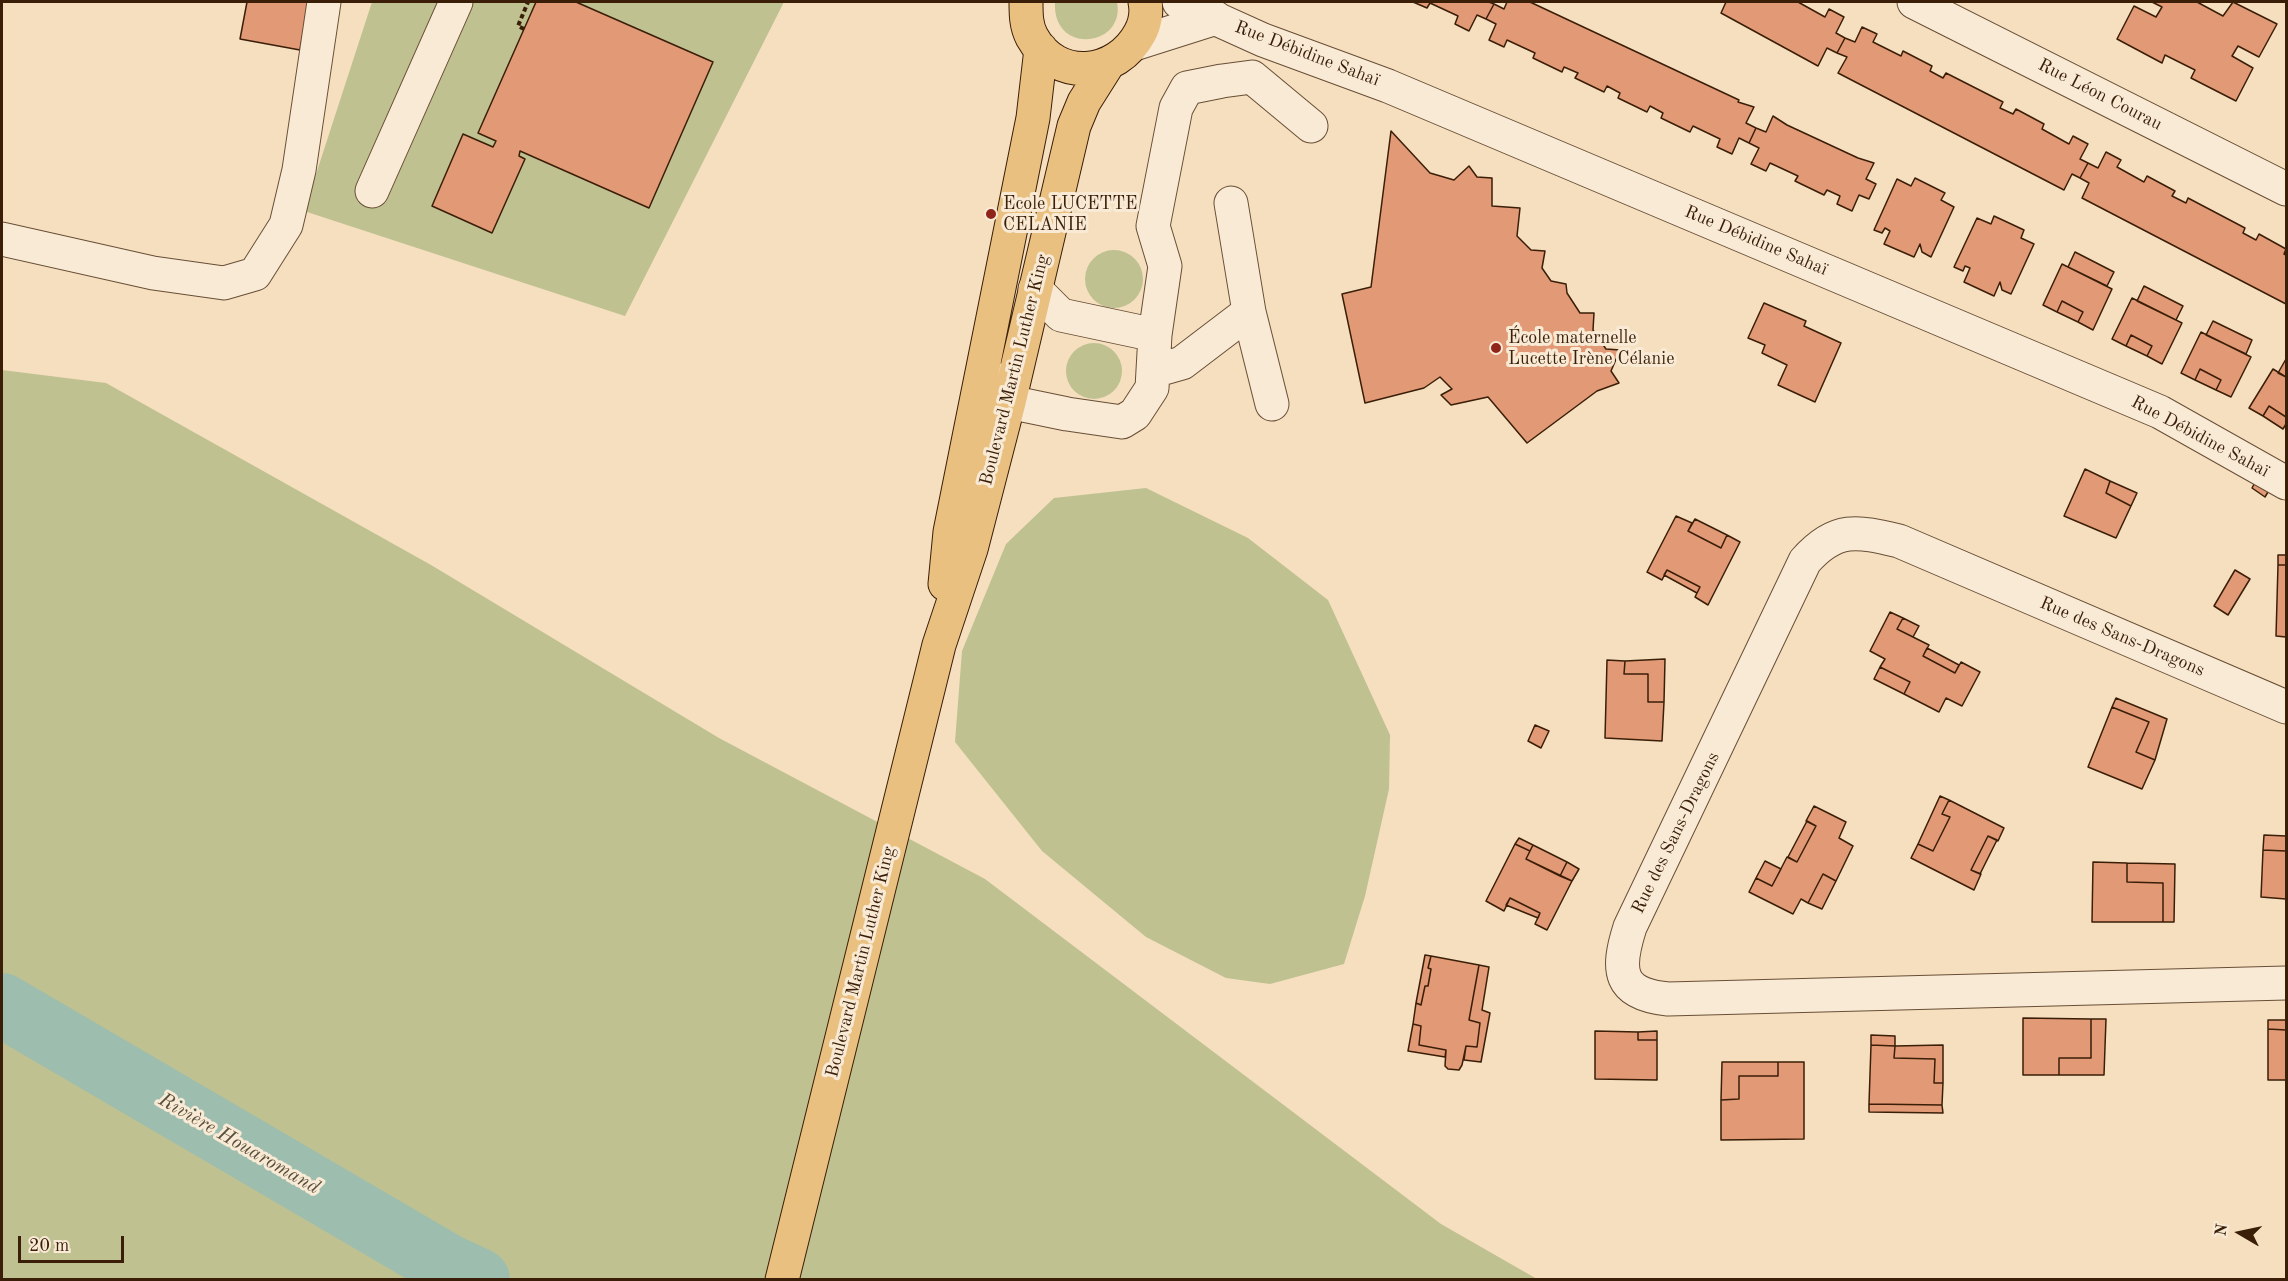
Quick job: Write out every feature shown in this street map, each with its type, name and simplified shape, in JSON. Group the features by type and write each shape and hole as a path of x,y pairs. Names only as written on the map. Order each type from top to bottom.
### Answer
{"main road":[{"path":"1024,4 1032,37 1041,49 1061,64 1082,69 1102,67 1120,58 1134,44 1144,26 1145,2"},
{"name":"Boulevard Martin Luther King","path":"939,645 950,532 1033,118 1041,49"},
{"name":"Boulevard Martin Luther King","path":"782,1280 939,645 971,549 1009,402 1074,126 1084,102 1108,64"}],"street":[{"path":"2,239 153,273 224,283 255,274 286,225 299,170 324,2"},
{"path":"372,191 456,2"},
{"name":"Rue Débidine Sahaï","path":"1179,2 1263,40 1388,86 2160,412 2286,483"},
{"name":"Rue Léon Courau","path":"1914,2 2286,189"},
{"path":"1134,44 1216,18"},
{"path":"1252,77 1263,40"},
{"path":"986,358 996,383 1009,402 1122,422 1135,414 1152,388 1155,335 1165,266 1153,226 1176,108 1187,88 1252,77 1311,126"},
{"path":"1231,203 1249,312 1272,404"},
{"path":"1035,289 1061,315 1155,335"},
{"path":"1154,371 1182,363 1249,312"},
{"name":"Rue des Sans-Dragons","path":"2286,707 1899,541 1855,534 1828,539 1805,561 1630,927 1623,960 1628,985 1637,993 1668,999 2286,983"}],"path":[{"path":"524,29 518,26 528,2"}],"green space":[{"path":"372,2 784,2 625,316 304,211"},
{"path":"1055,2 1117,2 1117,17 1111,29 1101,36 1088,39 1076,38 1065,31 1057,19"},
{"path":"1108,250 1120,250 1135,258 1143,273 1143,285 1135,300 1120,308 1108,308 1093,300 1085,285 1085,273 1093,258"},
{"path":"1094,343 1105,345 1114,351 1120,360 1122,371 1120,382 1114,391 1105,397 1094,399 1083,397 1074,391 1068,382 1066,371 1068,360 1074,351 1083,345"},
{"path":"2,370 106,383 431,565 719,738 985,879 1441,1224 1537,1279 2,1280"},
{"path":"1146,488 1248,538 1328,600 1390,735 1389,789 1365,896 1344,964 1270,984 1226,978 1146,937 1042,851 955,742 962,651 1006,544 1054,498"}],"building":[{"path":"247,2 309,2 300,50 240,39"},
{"path":"536,2 576,2 713,62 649,208 520,151 519,156 525,159 492,233 432,206 463,134 493,147 496,141 478,133"},
{"path":"1413,2 1489,2 1494,4 1486,19 1477,15 1469,31 1455,24 1458,16 1430,3 1427,8"},
{"path":"1507,2 1530,2 1739,100 1738,102 1754,107 1746,123 1756,128 1749,143 1739,138 1732,154 1717,147 1720,139 1693,126 1690,132 1661,118 1663,113 1650,106 1647,112 1618,98 1620,93 1607,86 1604,92 1575,78 1578,73 1564,67 1562,72 1533,58 1535,53 1507,40 1504,47 1489,40 1496,24 1486,19 1494,4 1504,9"},
{"path":"1726,2 1798,2 1825,17 1829,9 1844,17 1836,33 1845,38 1837,53 1827,48 1818,66 1721,13"},
{"path":"2152,2 2197,2 2223,16 2233,2 2277,24 2259,57 2238,46 2232,56 2253,68 2236,101 2191,78 2195,70 2165,55 2162,63 2117,39 2134,6 2156,17 2162,7"},
{"path":"1862,27 1877,34 1873,42 1901,56 1903,51 1932,66 1930,71 1943,78 1946,73 2003,102 2000,108 2013,114 2016,109 2044,124 2042,129 2069,144 2073,136 2088,144 2080,159 2088,163 2080,178 2072,174 2064,190 1838,73 1847,57 1837,53 1845,38 1855,42"},
{"path":"1773,116 1787,125 1858,158 1874,163 1866,179 1876,184 1869,199 1859,195 1852,211 1837,204 1840,196 1827,190 1824,195 1795,181 1798,176 1770,163 1766,171 1751,164 1759,148 1749,143 1756,128 1766,132"},
{"path":"1391,131 1430,173 1454,180 1469,166 1477,177 1492,178 1492,206 1520,208 1517,236 1531,250 1545,251 1542,268 1551,281 1566,284 1567,293 1580,313 1594,313 1593,330 1606,349 1620,350 1611,371 1619,383 1597,391 1527,443 1488,397 1451,405 1441,395 1452,389 1440,377 1424,388 1365,403 1342,294 1371,287"},
{"path":"2106,152 2121,160 2117,167 2144,182 2147,176 2175,191 2172,196 2186,203 2188,198 2245,228 2243,233 2256,240 2259,234 2286,249 2284,254 2286,255 2286,304 2082,198 2089,183 2080,178 2088,163 2098,168"},
{"path":"1915,178 1945,193 1941,200 1954,207 1931,257 1922,252 1920,244 1914,257 1884,244 1890,231 1885,228 1882,233 1874,230 1897,179 1911,186"},
{"path":"1994,216 2024,230 2021,238 2034,244 2011,294 2002,290 2000,282 1994,296 1964,282 1970,268 1965,266 1963,271 1954,267 1977,218 1991,224"},
{"path":"2075,252 2114,272 2107,286 2068,267"},
{"path":"2062,264 2112,289 2093,330 2078,322 2083,312 2062,301 2057,312 2043,305"},
{"path":"2144,286 2183,306 2176,320 2137,301"},
{"path":"2132,298 2182,323 2162,364 2147,356 2152,346 2131,335 2126,346 2112,339"},
{"path":"2062,301 2083,312 2078,322 2057,312"},
{"path":"1764,303 1806,321 1804,326 1841,343 1815,402 1778,385 1787,365 1762,353 1765,345 1748,338"},
{"path":"2213,321 2252,340 2246,354 2206,335"},
{"path":"2201,332 2251,357 2231,397 2216,390 2221,380 2200,369 2195,380 2181,373"},
{"path":"2131,335 2152,346 2147,356 2126,346"},
{"path":"2286,359 2286,377 2278,373"},
{"path":"2200,369 2221,380 2216,390 2195,380"},
{"path":"2273,369 2286,377 2286,417 2269,406 2263,416 2249,408"},
{"path":"2269,406 2286,417 2283,429 2263,416"},
{"path":"2085,469 2110,481 2106,493 2131,506 2116,538 2064,516"},
{"path":"2260,473 2274,482 2265,497 2252,488"},
{"path":"2110,481 2137,493 2131,506 2106,493"},
{"path":"1676,516 1692,523 1688,531 1721,548 1727,535 1740,542 1708,605 1695,597 1700,587 1667,570 1662,580 1647,572"},
{"path":"1695,519 1727,535 1721,548 1688,531"},
{"path":"2278,555 2286,555 2286,565 2278,565"},
{"path":"2278,565 2286,565 2286,637 2276,636"},
{"path":"1667,570 1700,587 1697,593 1664,575"},
{"path":"2235,570 2250,579 2228,615 2214,606"},
{"path":"1890,612 1903,618 1897,629 1929,645 1923,656 1955,673 1961,662 1980,672 1962,706 1946,698 1939,712 1904,694 1910,682 1880,667 1885,659 1870,651"},
{"path":"1903,618 1919,626 1913,637 1897,629"},
{"path":"1927,648 1959,665 1955,673 1923,656"},
{"path":"1665,659 1664,702 1648,702 1648,674 1624,674 1625,661"},
{"path":"1607,660 1625,661 1624,674 1648,674 1648,702 1664,702 1662,741 1605,738"},
{"path":"1880,667 1910,682 1904,694 1874,679"},
{"path":"2116,698 2167,719 2155,760 2136,752 2149,722 2112,707"},
{"path":"2112,707 2149,722 2136,752 2155,760 2142,789 2088,767"},
{"path":"1535,725 1549,731 1541,748 1528,741"},
{"path":"1940,796 1949,800 1942,814 1950,817 1933,851 1918,844"},
{"path":"1949,800 2004,828 1998,841 1988,836 1971,870 1981,874 1974,890 1911,858 1918,844 1933,851 1950,817 1942,814"},
{"path":"1814,806 1846,822 1839,838 1853,846 1836,881 1823,874 1808,903 1801,899 1793,914 1749,892 1756,878 1772,886 1787,857 1797,862 1816,826 1806,821"},
{"path":"1807,821 1816,826 1797,862 1788,857"},
{"path":"2264,835 2286,836 2286,851 2263,850"},
{"path":"1988,836 1997,840 1980,874 1971,870"},
{"path":"1519,838 1533,845 1530,851 1515,844"},
{"path":"1515,844 1530,851 1526,859 1572,881 1547,930 1535,924 1540,913 1510,898 1504,911 1486,901"},
{"path":"1533,845 1567,862 1560,876 1526,859"},
{"path":"2263,850 2286,851 2286,899 2261,897"},
{"path":"1765,861 1781,869 1772,886 1756,878"},
{"path":"1567,862 1579,869 1572,881 1560,876"},
{"path":"2093,862 2127,863 2127,882 2163,883 2163,922 2092,922"},
{"path":"2127,863 2175,864 2174,922 2163,922 2163,883 2127,882"},
{"path":"1823,874 1836,881 1822,909 1808,903"},
{"path":"1510,898 1540,913 1538,918 1506,905"},
{"path":"1425,955 1431,956 1428,968 1431,969 1421,1005 1416,1003"},
{"path":"1431,956 1479,965 1469,1020 1480,1023 1477,1047 1466,1046 1459,1070 1448,1069 1445,1066 1446,1050 1419,1045 1421,1026 1413,1024 1416,1003 1421,1005 1425,986 1428,986"},
{"path":"1479,965 1489,967 1482,1010 1490,1013 1481,1062 1464,1060 1466,1046 1477,1047 1480,1023 1469,1020"},
{"path":"2023,1018 2091,1019 2091,1058 2059,1058 2059,1075 2023,1075"},
{"path":"2091,1019 2106,1019 2104,1075 2059,1075 2059,1058 2091,1058"},
{"path":"2268,1020 2286,1020 2286,1030 2268,1029"},
{"path":"1413,1024 1421,1026 1419,1045 1446,1050 1445,1057 1408,1051"},
{"path":"2268,1029 2286,1030 2286,1080 2268,1080"},
{"path":"1595,1031 1638,1032 1638,1040 1657,1040 1657,1080 1595,1079"},
{"path":"1657,1031 1657,1040 1638,1040 1638,1032"},
{"path":"1871,1035 1895,1036 1895,1046 1871,1045"},
{"path":"1871,1045 1895,1046 1894,1058 1935,1059 1934,1083 1943,1083 1942,1105 1869,1104"},
{"path":"1943,1045 1943,1083 1934,1083 1935,1059 1894,1058 1895,1046"},
{"path":"1722,1062 1778,1062 1778,1076 1739,1076 1739,1099 1721,1100"},
{"path":"1778,1062 1804,1062 1804,1139 1721,1140 1721,1100 1739,1099 1739,1076 1778,1076"},
{"path":"1869,1104 1942,1105 1943,1113 1869,1112"}],"waterway":[{"name":"Rivière Houaromand","path":"2,1005 448,1266 478,1280"}],"place":[{"name":"Ecole LUCETTE CELANIE","path":"991,214"},
{"name":"École maternelle Lucette Irène Célanie","path":"1496,348"}]}
